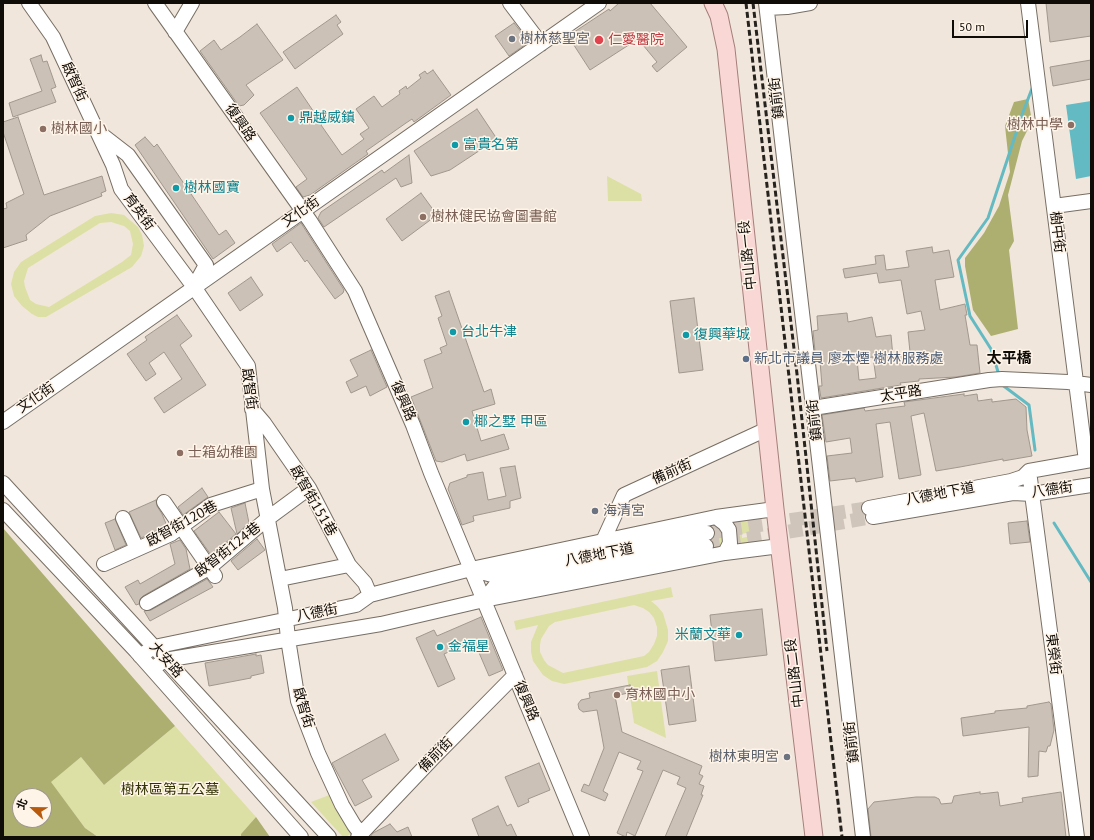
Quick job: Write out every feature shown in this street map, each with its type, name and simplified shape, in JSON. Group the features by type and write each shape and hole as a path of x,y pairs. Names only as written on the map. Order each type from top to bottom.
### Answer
{"main road":[{"name":"中山路一段","path":"713,3 719,16 726,49 775,508"},
{"name":"中山路二段","path":"775,508 814,837"}],"street":[{"name":"啟智街","path":"29,3 53,37 97,131 128,155 206,265 194,287 248,366 262,490 280,579 298,701 318,753 342,805 360,835"},
{"name":"復興路","path":"155,3 302,211 355,291 413,425 431,473 582,837"},
{"path":"175,32 192,3"},
{"path":"510,3 541,44"},
{"name":"文化街","path":"3,422 599,3"},
{"path":"766,6 787,7 810,3"},
{"name":"樹中街","path":"1028,3 1076,384 1089,461"},
{"name":"鎮前街","path":"766,6 863,837"},
{"name":"育英街","path":"97,131 113,165 121,189 194,287"},
{"path":"1054,206 1091,201"},
{"name":"太平路","path":"813,408 996,379 1068,382 1091,385"},
{"name":"啟智街151巷","path":"252,409 264,423 309,488 349,565 365,583 370,595"},
{"name":"備前街","path":"603,541 624,495 767,428"},
{"name":"八德街","path":"1089,461 1029,471 1012,487 1032,494 1091,485"},
{"name":"東榮街","path":"1029,471 1076,837"},
{"name":"大安路","path":"3,483 329,837"},
{"name":"八德地下道","path":"871,513 1012,487"},
{"name":"啟智街124巷","path":"147,603 212,572 267,519 309,488"},
{"name":"啟智街120巷","path":"104,564 171,534 211,505 262,490"},
{"path":"164,502 212,572"},
{"name":"八德街","path":"140,656 154,647 356,605 370,595 471,569 716,517 775,508"},
{"name":"大安路","path":"3,510 152,669 301,837"},
{"path":"716,517 725,524 729,530 730,543 725,553"},
{"path":"123,518 136,549"},
{"name":"八德地下道","path":"493,580 706,540"},
{"name":"八德街","path":"152,669 165,660 381,624 484,600 725,553 780,546"},
{"path":"280,579 349,565"},
{"path":"471,569 493,580 484,600"},
{"name":"備前街","path":"360,835 515,675"}],"green space":[{"path":"1028,99 1032,121 1022,141 1008,195 1014,241 1009,250 1018,329 991,336 973,310 965,266 965,258 984,233 999,206 1010,172 1005,126 1014,102"},
{"path":"607,176 641,194 642,201 608,201"},
{"path":"111,213 124,215 138,227 142,235 144,246 141,256 132,267 46,317 38,317 32,314 22,306 14,296 11,284 14,272 21,262 95,216","holes":["111,222 124,226 130,231 133,244 131,255 49,307 36,304 30,300 24,281 28,268 100,223"]},
{"path":"747,515 750,532 742,534 742,538 750,536 752,544 735,546 731,519"},
{"path":"708,521 725,528 724,540 720,547 711,551"},
{"path":"3,528 175,726 104,785 81,757 51,782 85,828 98,837 3,837"},
{"path":"671,587 673,597 651,601 663,613 668,630 668,641 657,661 647,667 564,684 552,681 543,675 533,661 531,642 538,625 516,630 514,621","holes":["634,605 643,608 654,618 657,627 657,636 654,644 649,652 644,656 563,673 548,665 540,652 541,639 549,626 555,622"]},
{"path":"657,671 666,738 634,723 627,676"},
{"name":"樹林區第五公墓","path":"175,726 256,817 241,834 241,837 98,837 85,828 50,782 81,757 104,785"},
{"path":"332,794 352,833 346,837 343,837 311,802"},
{"path":"256,817 270,837 241,837 241,834"}],"water":[{"path":"1091,101 1091,176 1076,179 1066,105"}],"building":[{"path":"619,3 650,3 687,47 657,72 652,66 657,62 638,39 590,70 568,36 609,9 610,11"},
{"path":"1046,3 1091,3 1091,36 1050,42"},
{"path":"336,15 341,22 337,25 343,34 295,69 283,52"},
{"name":"樹林慈聖宮","path":"514,23 529,42 509,56 495,36"},
{"path":"257,24 283,60 246,85 254,95 244,105 239,106 200,51 214,40 221,50"},
{"path":"41,55 43,62 47,61 56,87 51,89 56,102 13,117 9,103 42,91 30,59"},
{"path":"1091,60 1091,79 1053,86 1050,67"},
{"path":"433,70 451,95 414,122 412,119 406,123 366,151 368,154 310,195 303,197 296,187 307,179 260,113 297,87 342,155 364,139 360,134 369,128 356,109 374,96 382,107 400,94 399,91 406,86 407,89 421,78 419,75 425,71 427,74"},
{"name":"富貴名第","path":"477,109 497,139 450,170 431,176 414,151"},
{"path":"18,117 44,195 102,176 106,191 101,193 102,196 50,216 26,235 27,240 3,248 3,209 7,208 6,203 24,194 3,132 3,122"},
{"name":"樹林國寶","path":"145,137 154,147 157,144 219,235 226,230 235,243 213,259 135,145"},
{"path":"409,155 412,183 401,187 396,178 324,227 318,218 321,212 382,170 384,173"},
{"path":"421,193 437,215 402,241 386,219"},
{"path":"301,223 344,290 343,293 335,299 307,260 305,262 291,242 277,252 272,244"},
{"path":"932,247 933,253 949,250 954,277 935,280 940,310 965,304 967,315 965,315 970,345 977,345 980,373 956,377 919,379 919,381 900,383 901,385 821,398 819,386 822,386 820,361 816,361 813,331 818,330 817,316 847,313 848,322 872,317 876,337 891,335 893,357 909,355 908,332 925,330 921,311 907,314 901,280 879,283 877,273 845,278 843,269 876,264 875,256 884,255 886,270 909,267 906,251","holes":["873,357 876,378 859,380 857,359"]},
{"path":"251,277 263,295 240,311 228,293"},
{"path":"449,291 484,392 491,389 495,404 472,411 481,441 504,434 509,449 467,461 465,454 442,462 436,461 411,397 433,388 424,360 442,353 440,348 447,345 438,318 442,316 435,296"},
{"name":"復興華城","path":"694,298 703,370 679,373 670,301"},
{"path":"177,315 192,336 180,345 206,385 164,413 154,398 182,379 164,352 149,363 156,374 146,381 127,354 147,340 145,337"},
{"path":"371,350 387,387 370,396 366,386 351,393 346,382 358,376 350,360"},
{"path":"964,394 964,396 977,394 978,401 992,399 992,402 1016,399 1026,407 1027,430 1032,456 1003,461 1003,459 936,471 924,413 911,416 921,475 899,479 890,422 876,424 883,477 856,482 855,478 830,481 827,456 852,453 850,438 826,442 822,415 864,408 865,411 905,406 904,402"},
{"path":"515,466 521,498 510,501 510,508 473,516 474,521 462,525 448,489 450,483 467,477 467,475 483,472 488,500 506,496 500,468"},
{"path":"202,488 208,497 183,515 178,507"},
{"path":"156,500 157,506 167,526 141,538 129,512"},
{"path":"245,503 249,523 237,534 231,508"},
{"path":"219,512 236,534 211,555 194,531"},
{"path":"115,519 126,545 115,550 105,523"},
{"path":"1027,521 1030,542 1010,544 1008,523"},
{"path":"257,539 265,550 238,570 231,561"},
{"path":"180,540 186,549 190,569 143,596 140,599 139,604 136,605 125,587 138,580 140,584 175,564 170,544"},
{"path":"207,579 213,587 150,621 144,611 151,610"},
{"name":"米蘭文華","path":"762,609 767,655 715,661 710,615"},
{"name":"金福星","path":"481,617 503,670 489,676 474,641 444,654 455,679 438,687 416,638 434,630 437,636"},
{"path":"256,654 256,656 261,655 264,673 251,676 251,678 209,686 205,663"},
{"path":"689,666 696,721 669,725 661,670"},
{"path":"630,685 632,692 615,696 622,732 702,766 699,774 703,776 699,784 704,786 701,795 703,795 686,837 665,837 686,788 677,784 680,777 663,770 635,836 627,832 626,837 617,833 643,771 637,769 641,761 619,752 603,791 608,794 605,801 581,791 584,784 589,786 604,748 597,710 583,712 579,709 578,704 581,700 590,698 589,693"},
{"path":"1049,702 1051,704 1054,730 1050,746 1048,746 1046,752 1039,751 1038,776 1028,777 1029,727 963,736 961,718 995,713 995,711 1027,708 1027,706"},
{"path":"385,734 399,760 362,780 372,797 355,806 332,763"},
{"path":"539,763 550,790 528,799 529,802 518,807 505,777"},
{"path":"980,792 980,794 998,792 1000,806 1023,802 1022,798 1061,792 1066,837 871,837 868,809 874,802 916,797 935,797 939,799 941,804 952,803 954,796"},
{"path":"498,806 507,826 511,824 517,837 479,837 472,819"},
{"path":"390,824 397,832 408,827 412,837 370,837 373,833"}],"waterway":[{"path":"999,375 991,349 970,316 958,260 988,218 1033,86"},
{"path":"1001,384 1029,405 1035,450"},
{"path":"1054,523 1091,582"}],"tunnel":[{"path":"707,533 869,508"},
{"path":"706,546 873,517"}],"railway":[{"path":"746,3 842,837"},
{"path":"753,3 797,374 827,651"}],"place":[{"name":"樹林慈聖宮","path":"512,39"},
{"name":"仁愛醫院","path":"599,40"},
{"name":"鼎越威鎮","path":"291,118"},
{"name":"樹林中學","path":"1071,125"},
{"name":"樹林國小","path":"43,129"},
{"name":"富貴名第","path":"455,145"},
{"name":"樹林國寶","path":"176,188"},
{"name":"樹林健民協會圖書館","path":"423,217"},
{"name":"台北牛津","path":"453,332"},
{"name":"復興華城","path":"686,335"},
{"name":"新北市議員 廖本煙 樹林服務處","path":"746,359"},
{"name":"椰之墅 甲區","path":"466,422"},
{"name":"士箱幼稚園","path":"180,453"},
{"name":"海清宮","path":"595,511"},
{"name":"米蘭文華","path":"739,635"},
{"name":"金福星","path":"440,647"},
{"name":"育林國中小","path":"617,695"},
{"name":"樹林東明宮","path":"787,757"}],"district":[{"name":"太平橋","path":"1009,359"}]}
